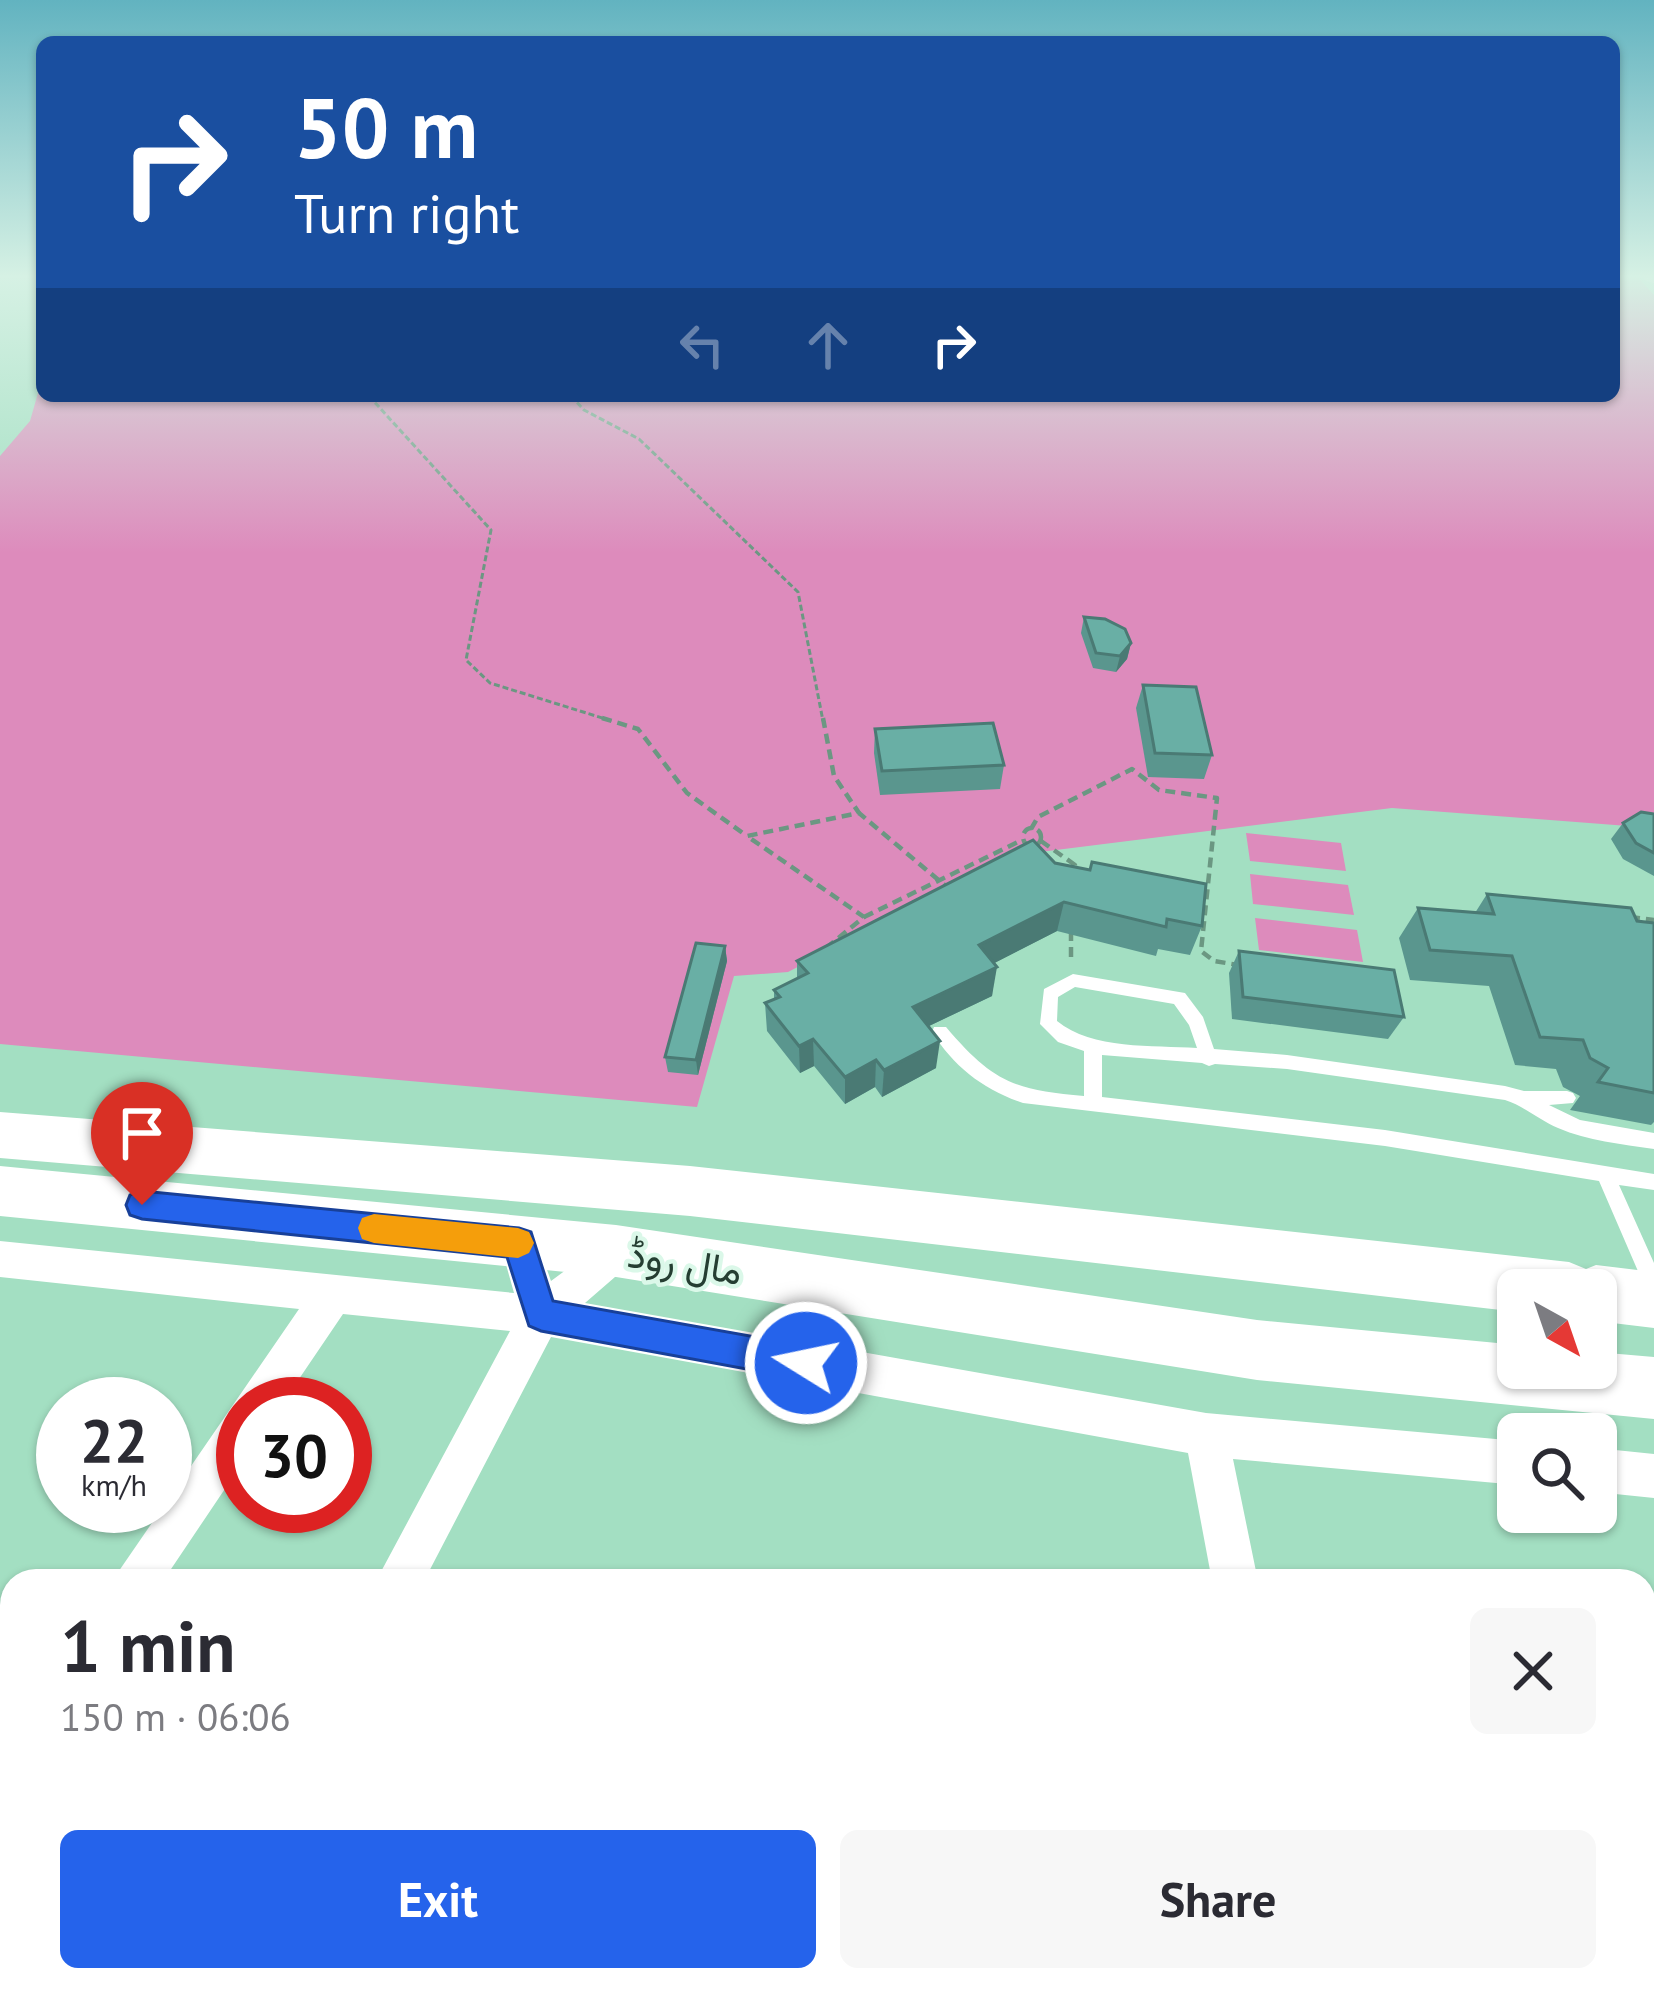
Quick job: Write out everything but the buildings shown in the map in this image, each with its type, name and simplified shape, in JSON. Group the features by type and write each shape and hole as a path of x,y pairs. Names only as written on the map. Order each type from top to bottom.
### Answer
{"main road":[{"name":"مال روڈ","path":"0,1136 690,1191 1497,1282"},
{"name":"مال روڈ","path":"0,1191 616,1251 1257,1350 1654,1388"},
{"path":"1617,1296 1654,1300"}],"street":[{"path":"519,1243 541,1315"},
{"path":"404,1569 541,1315 616,1251"},
{"path":"0,1258 541,1315 1206,1435 1497,1461"},
{"path":"276,1377 332,1295"},
{"path":"1206,1435 1233,1569"},
{"path":"143,1569 216,1463"},
{"path":"1617,1472 1654,1476"}],"lane":[{"path":"1209,1059 1197,1022 1179,998 1072,980 1050,994 1048,1024 1064,1037 1094,1047 1209,1059 1287,1062 1527,1097 1567,1098"},
{"path":"940,1032 970,1070 996,1090 1028,1099 1385,1138 1654,1182"},
{"path":"1094,1047 1094,1104"},
{"path":"1527,1097 1556,1119 1654,1141"},
{"path":"1606,1176 1654,1285"}],"path":[{"path":"374,402 491,530 466,660 476,672 490,683 638,729 687,793 864,917"},
{"path":"577,402 639,439 798,592 834,776 859,813 953,892"},
{"path":"1031,829 1038,818 1132,770 1159,790 1216,798 1202,951 1214,961 1259,968"},
{"path":"747,836 859,813"},
{"path":"1022,840 1022,832 1031,829 1042,833 1041,842"},
{"path":"818,956 864,917 1022,840 1041,842 1075,865 1076,880"},
{"path":"1612,915 1654,920"},
{"path":"1072,927 1072,980"}],"shaded area":[{"path":"1620,368 1654,368 1654,828 1392,808 1015,855 788,972 734,976 697,1107 0,1044 0,456 30,421 36,400 1620,402"},
{"path":"1246,833 1341,843 1346,871 1250,861"},
{"path":"1250,874 1348,885 1354,915 1253,904"},
{"path":"1255,918 1357,930 1363,962 1259,950"}],"slow traffic":[{"path":"374,1228 518,1243"}],"route":[{"path":"142,1205 519,1243 541,1315 806,1363"}]}
